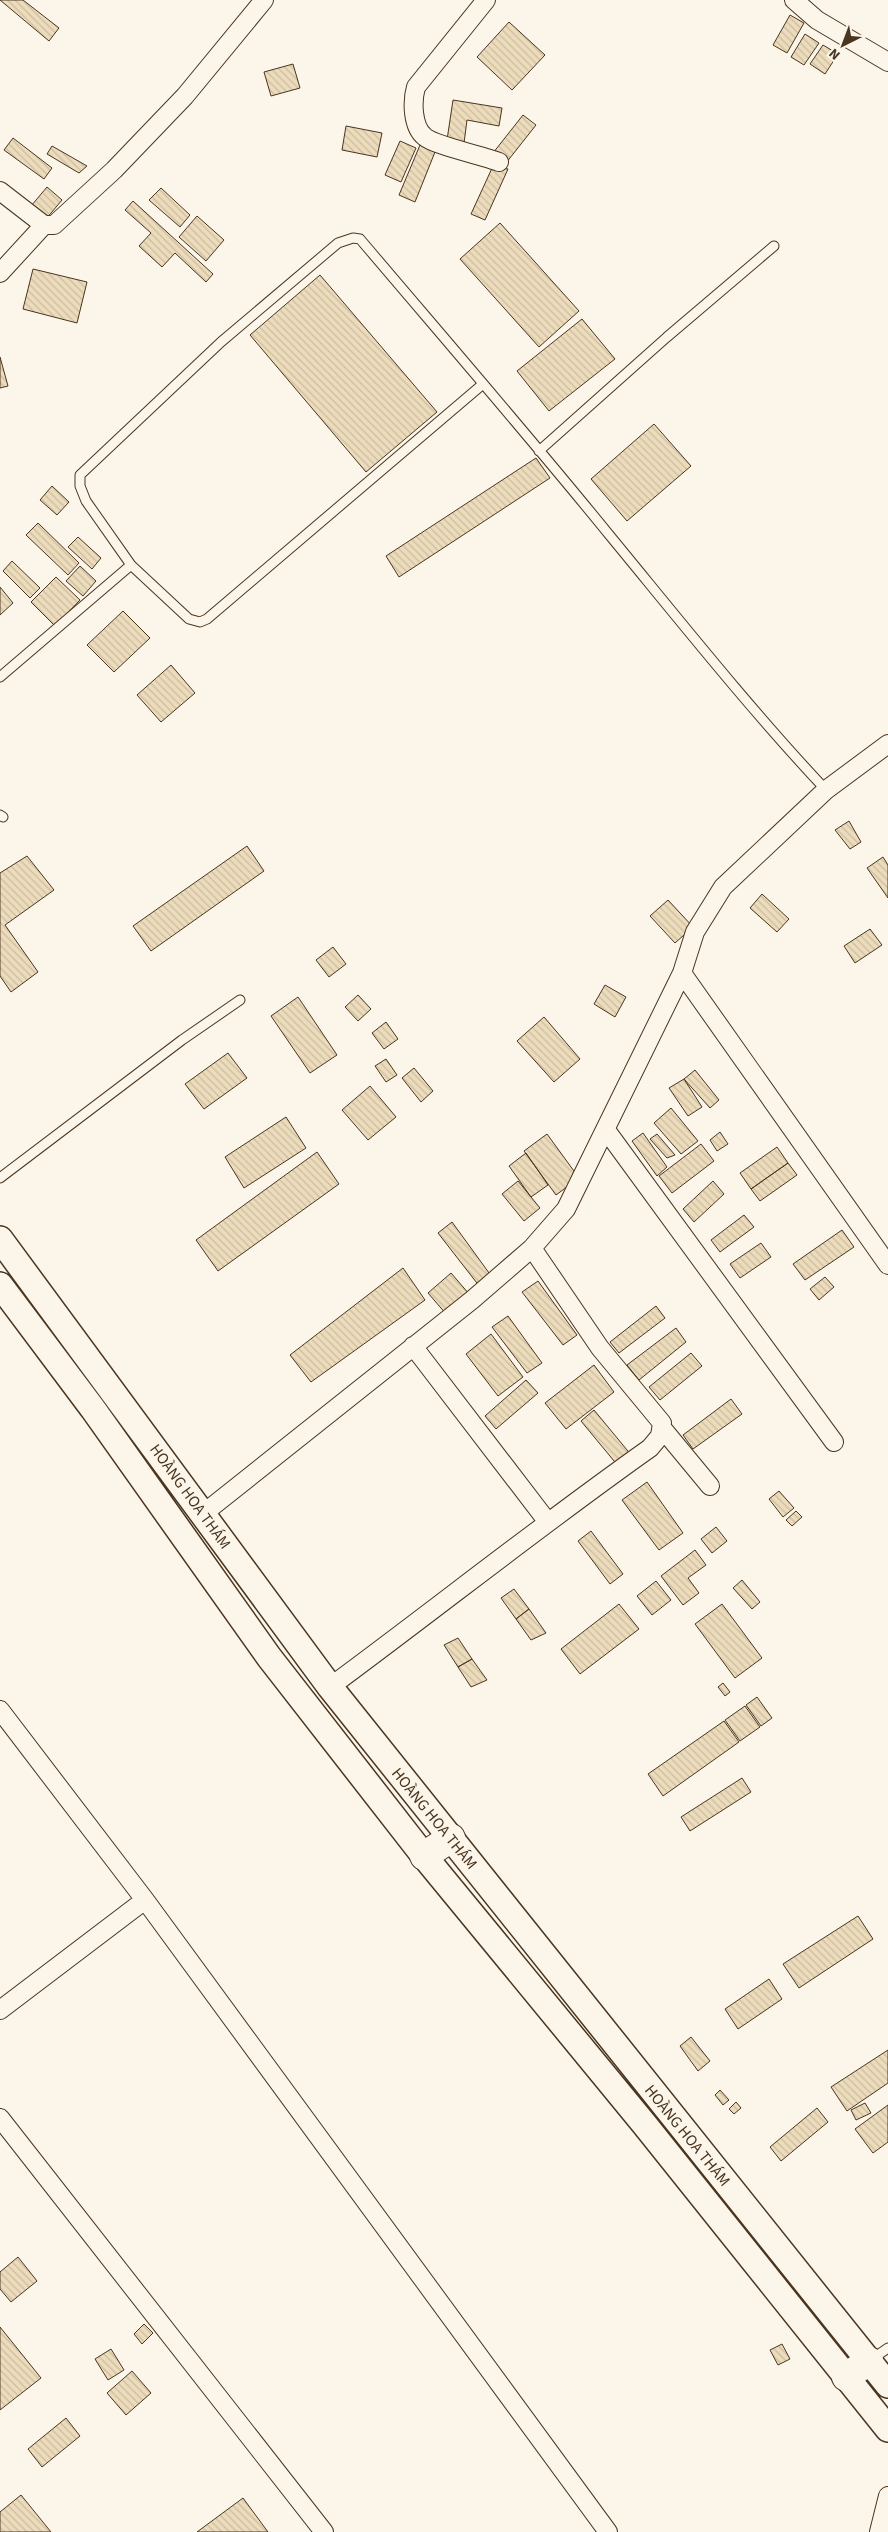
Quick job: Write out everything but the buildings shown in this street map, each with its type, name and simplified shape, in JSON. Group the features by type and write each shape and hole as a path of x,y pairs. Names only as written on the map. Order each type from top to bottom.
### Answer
{"main road":[{"name":"HOÀNG HOA THÁM","path":"0,1239 330,1686 451,1838 879,2354 888,2385"},
{"name":"HOÀNG HOA THÁM","path":"0,1285 94,1409 269,1657 424,1856 645,2125 888,2429"},
{"path":"424,1856 451,1838"},
{"path":"846,2377 879,2354"}],"street":[{"path":"0,273 44,225 54,224 114,170 185,96 264,0"},
{"path":"486,0 416,86 416,125 427,139 499,162"},
{"path":"794,0 817,20 888,62"},
{"path":"0,191 44,225"},
{"path":"204,1513 532,1248 566,1209 682,973 695,932 723,887 826,790 888,744"},
{"path":"682,973 888,1266"},
{"path":"606,1130 834,1442"},
{"path":"330,1686 442,1604 547,1521 650,1448 660,1436 662,1423 600,1348 532,1248"},
{"path":"413,1346 547,1521"},
{"path":"662,1428 710,1486"},
{"path":"0,1710 145,1900 608,2532"},
{"path":"0,2010 145,1900"},
{"path":"0,2118 324,2532"},
{"path":"878,2532 888,2496"}],"lane":[{"path":"483,384 207,619 200,622 189,619 131,565 86,501 80,486 80,475 221,342 338,243 353,238 360,239 540,451 724,675 826,790"},
{"path":"540,451 667,337 774,246"},
{"path":"0,677 131,565"},
{"path":"0,1178 182,1040 240,1000"}]}
